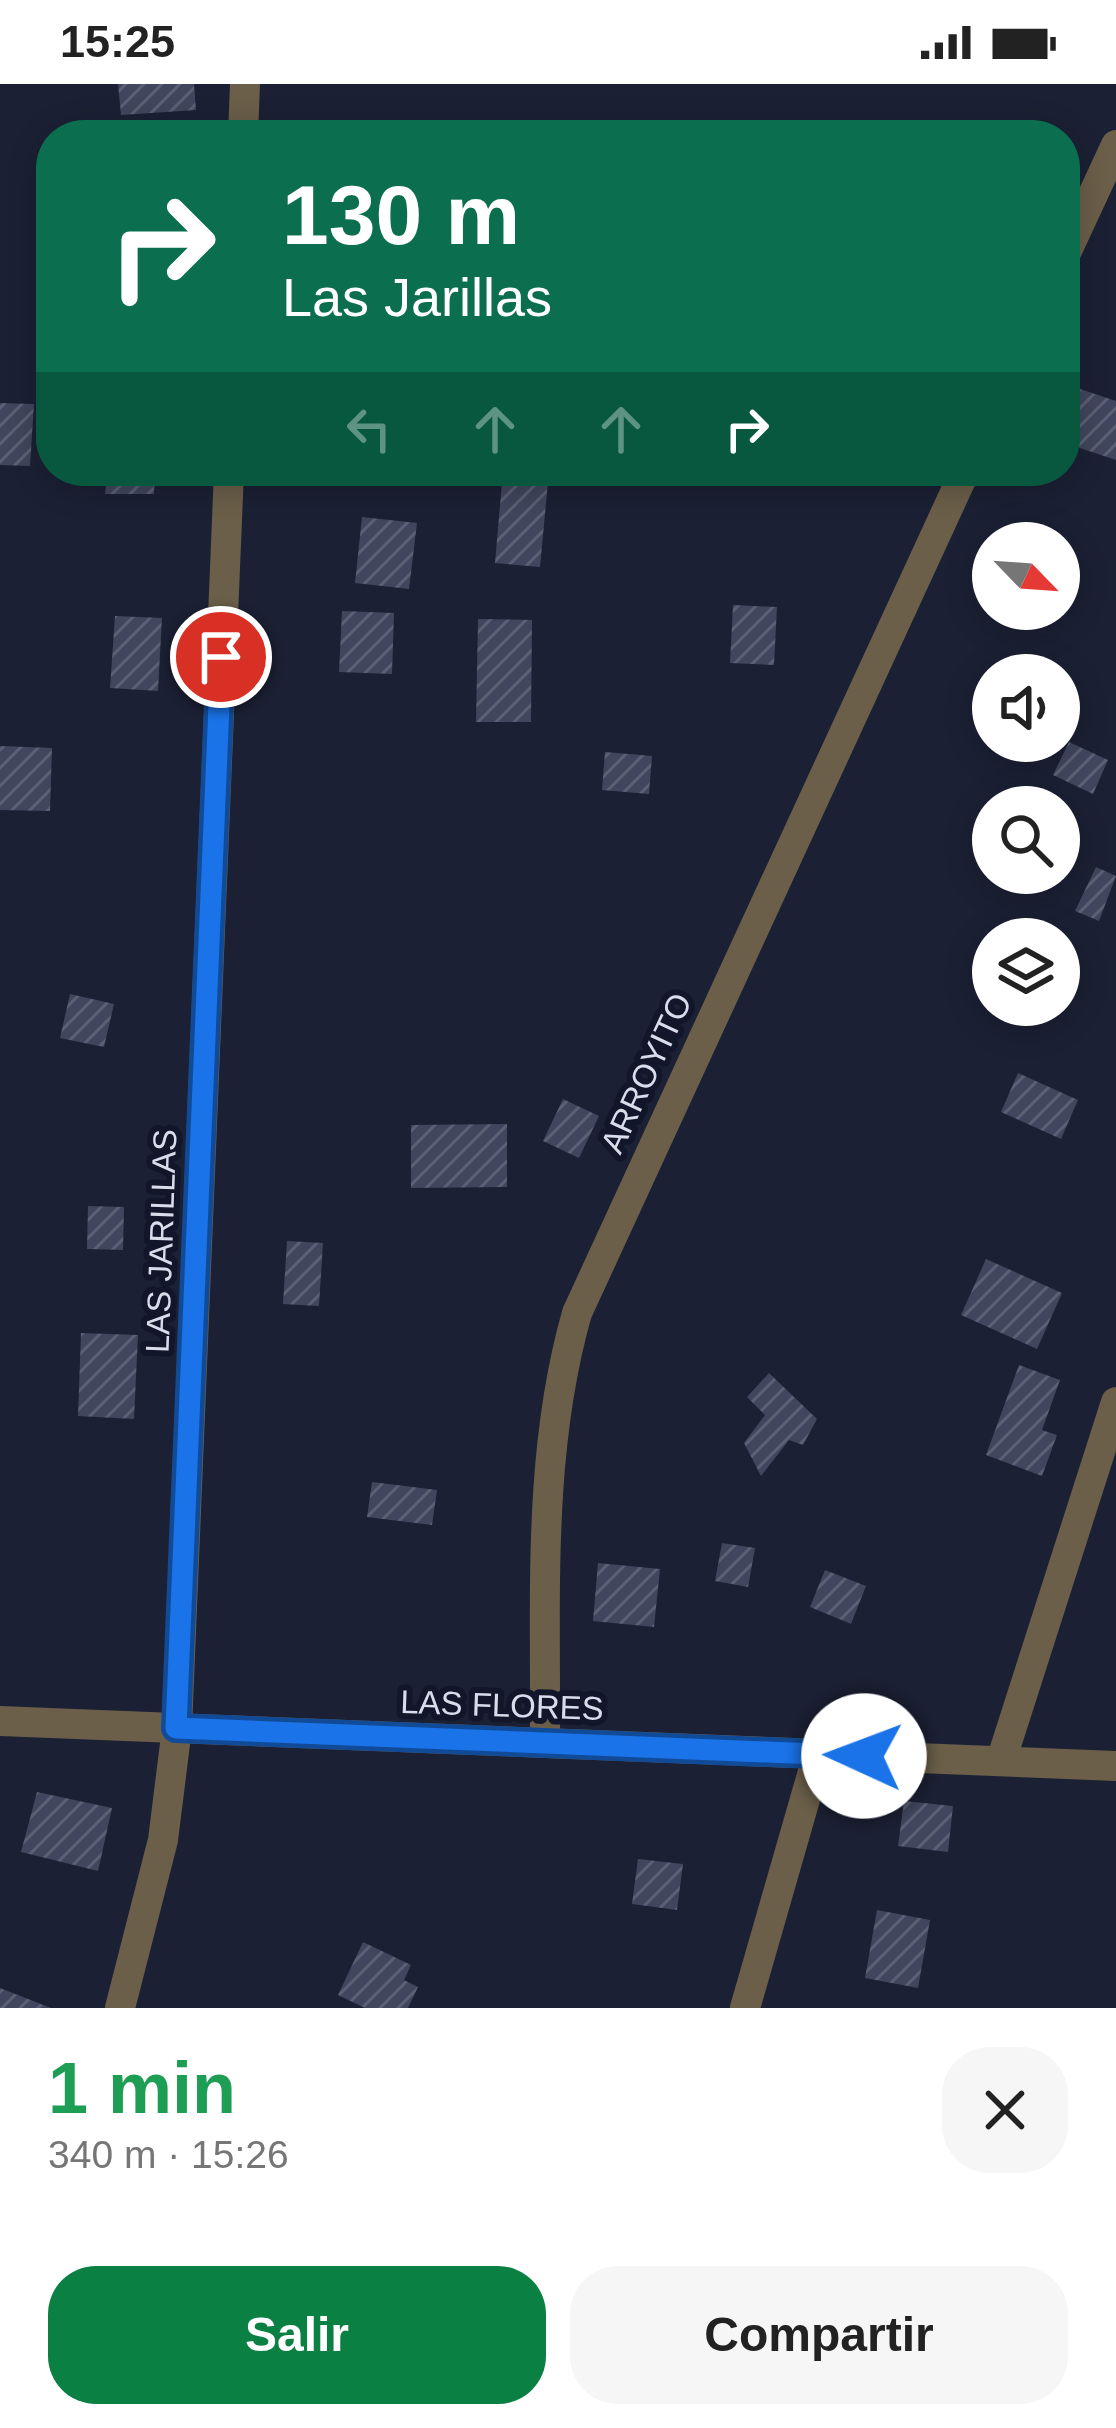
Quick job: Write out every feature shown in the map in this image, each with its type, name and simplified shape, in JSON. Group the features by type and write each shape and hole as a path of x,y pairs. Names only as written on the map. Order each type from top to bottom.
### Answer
{"street":[{"path":"244,120 245,84"},
{"path":"1080,223 1116,145"},
{"name":"LAS JARILLAS","path":"120,2008 158,1862 176,1728 228,486"},
{"name":"ARROYITO","path":"544,1742 548,1485 557,1397 577,1313 958,486"},
{"path":"1001,1761 1116,1402"},
{"name":"LAS FLORES","path":"0,1720 1116,1766"},
{"path":"745,2008 818,1754"}],"building":[{"path":"118,84 194,84 196,110 121,115"},
{"path":"1080,389 1116,401 1116,460 1080,448"},
{"path":"0,403 34,404 30,466 0,465"},
{"path":"106,486 154,486 154,494 105,494"},
{"path":"502,486 548,486 540,567 495,563"},
{"path":"362,517 417,523 409,589 355,583"},
{"path":"733,605 777,607 774,665 730,663"},
{"path":"342,611 394,613 392,674 339,672"},
{"path":"115,616 162,618 158,691 110,688"},
{"path":"478,619 532,620 531,722 476,722"},
{"path":"0,746 52,748 50,811 0,810"},
{"path":"1080,747 1108,760 1093,794 1053,775 1059,762 1080,762"},
{"path":"605,752 652,756 649,794 602,790"},
{"path":"1096,867 1116,876 1099,921 1075,911"},
{"path":"70,994 114,1004 104,1047 60,1038"},
{"path":"1018,1073 1078,1100 1061,1139 1001,1112"},
{"path":"563,1099 599,1116 579,1158 543,1141"},
{"path":"507,1124 507,1187 411,1188 411,1125"},
{"path":"88,1206 124,1207 123,1250 87,1249"},
{"path":"287,1241 323,1243 319,1306 283,1304"},
{"path":"986,1259 1062,1293 1037,1349 961,1315"},
{"path":"81,1333 138,1335 134,1419 78,1416"},
{"path":"1019,1365 1060,1380 1042,1430 1057,1435 1042,1476 986,1455"},
{"path":"769,1373 817,1419 803,1445 789,1440 761,1476 744,1443 765,1415 747,1397"},
{"path":"372,1482 437,1490 432,1525 367,1517"},
{"path":"722,1543 755,1548 748,1587 715,1581"},
{"path":"598,1563 660,1569 654,1627 593,1621"},
{"path":"825,1570 866,1586 851,1624 810,1607"},
{"path":"37,1792 112,1808 98,1871 21,1852"},
{"path":"904,1801 953,1806 948,1852 898,1846"},
{"path":"638,1859 683,1864 677,1910 632,1904"},
{"path":"877,1910 930,1920 918,1988 865,1978"},
{"path":"363,1942 411,1965 404,1980 418,1987 408,2008 365,2008 338,1995"},
{"path":"0,1988 51,2008 0,2008"}],"route":[{"path":"221,657 176,1728 864,1756"}]}
